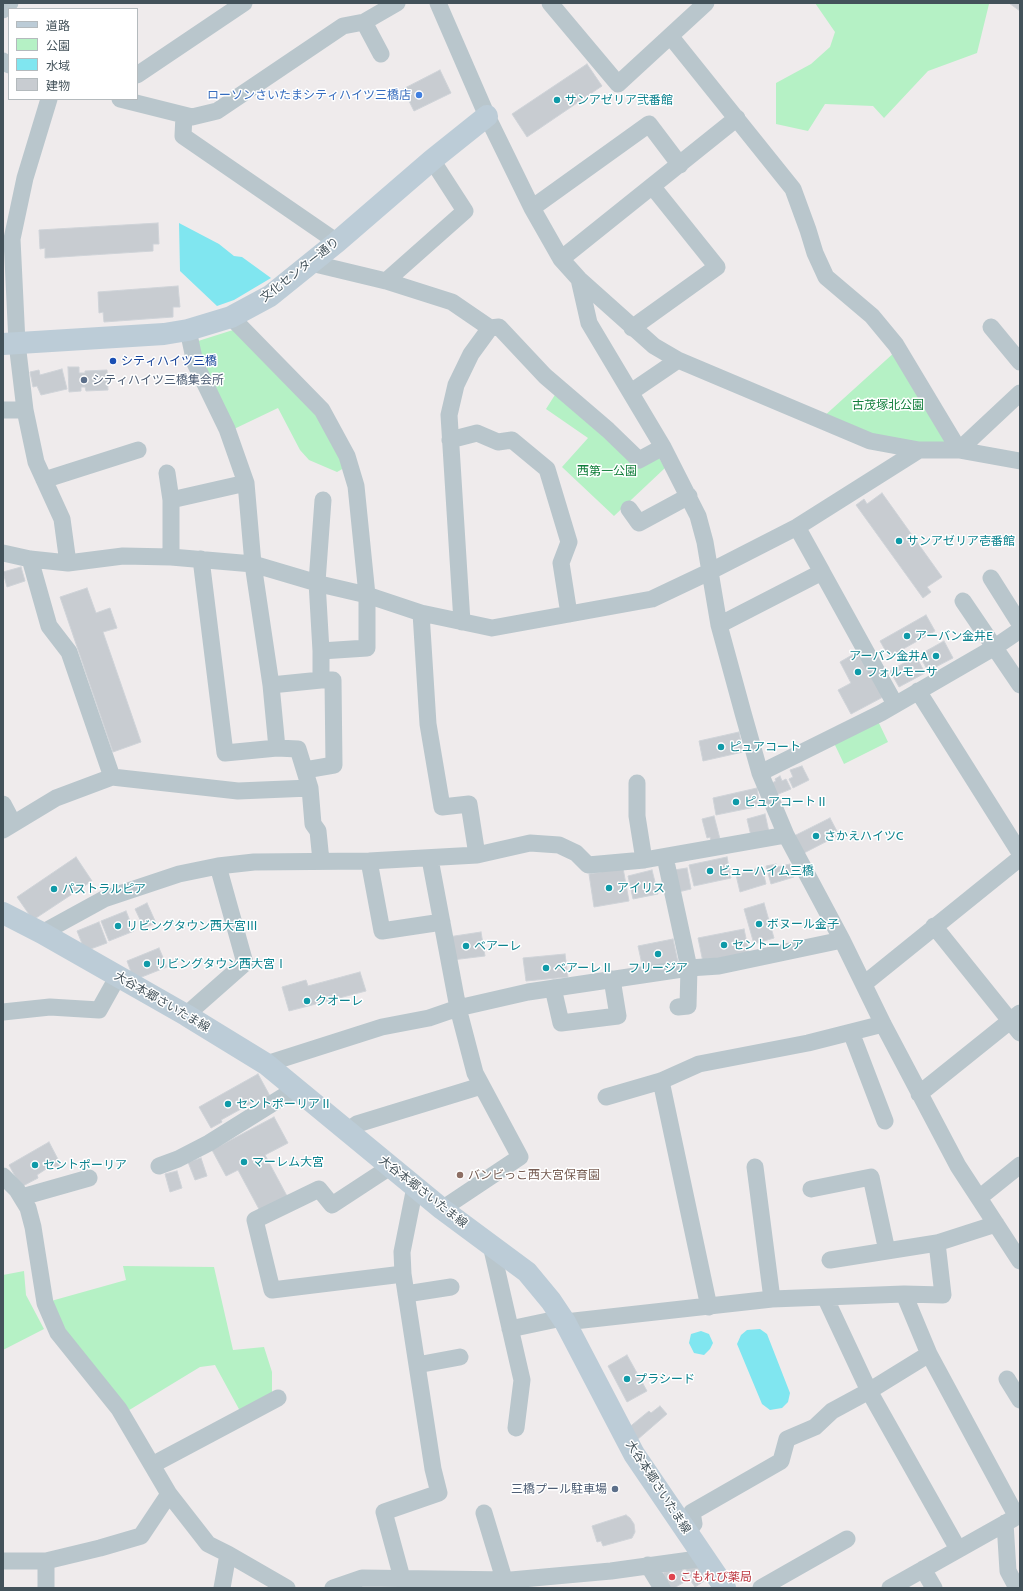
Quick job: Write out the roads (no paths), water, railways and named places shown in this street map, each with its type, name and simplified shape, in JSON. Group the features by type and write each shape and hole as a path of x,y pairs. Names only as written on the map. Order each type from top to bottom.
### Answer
{"main road":[{"name":"文化センター通り","path":"10,344 164,334 188,330 231,317 270,296 337,242 432,160 487,116"},
{"name":"大谷本郷さいたま線","path":"3,913 42,933 186,1015 266,1064 297,1088 415,1188 527,1272 551,1301 564,1320 634,1454 725,1588"}],"street":[{"path":"3,10 10,3"},
{"path":"138,73 244,3"},
{"path":"124,100 192,117 217,112 343,26 364,22 398,3"},
{"path":"550,3 618,84 671,37 706,3"},
{"path":"444,6 487,116 532,208 561,259 579,279 632,328 654,346 678,360 870,441 919,450 959,450 1020,462"},
{"path":"364,22 381,54"},
{"path":"671,37 793,189 815,253 826,277 872,316 896,345 959,450"},
{"path":"49,100 24,178 12,239 10,344 36,462 62,519 68,563"},
{"path":"184,115 183,136 337,242"},
{"path":"561,259 737,118"},
{"path":"532,208 649,124 680,165"},
{"path":"386,281 465,211 432,160"},
{"path":"632,328 717,267 652,186"},
{"path":"311,263 386,281 452,302 490,328 499,327 545,376 608,430 639,460 663,447"},
{"path":"579,279 590,323 663,447 698,516 705,542 719,625 760,773 786,835 842,940 919,1094 958,1166 1020,1261"},
{"path":"231,317 322,410 348,456 356,486 367,595 367,648 321,651"},
{"path":"462,622 449,415 456,385 471,354 490,328"},
{"path":"991,328 1020,362"},
{"path":"188,330 195,363 228,430 246,483 253,564 271,685 277,748"},
{"path":"631,392 678,360"},
{"path":"959,450 1020,393"},
{"path":"3,410 25,410"},
{"path":"450,440 476,433 498,442 512,440 547,469 569,542 561,563 569,614"},
{"path":"44,480 138,450"},
{"path":"3,553 30,559 68,563 123,556 171,557 253,564 367,595 421,614 492,628 652,598 710,572 797,526 919,450"},
{"path":"167,473 171,500 171,557"},
{"path":"171,500 246,483"},
{"path":"629,510 639,523 689,496"},
{"path":"321,680 317,582 323,500"},
{"path":"797,526 895,704"},
{"path":"30,559 49,626 69,652 112,777"},
{"path":"201,559 225,753 277,748 298,749 310,788 314,824 318,832 321,861"},
{"path":"719,625 822,572"},
{"path":"991,578 1020,624"},
{"path":"963,601 1020,685"},
{"path":"421,614 428,724 442,807 469,804 476,855"},
{"path":"760,773 895,704 995,647 1020,630"},
{"path":"271,685 333,680 334,765 305,770"},
{"path":"918,691 1020,853"},
{"path":"3,804 8,827 56,798 112,777 238,791 310,788"},
{"path":"637,783 637,816 644,860"},
{"path":"42,933 104,899 179,874 218,866 254,862 430,859 476,855 530,844 559,845 576,853 588,866 665,857 786,835"},
{"path":"665,857 689,968 688,1006 678,1007"},
{"path":"864,984 1020,858"},
{"path":"430,859 458,1008 475,1073 520,1157 442,1209"},
{"path":"369,861 382,932 442,922"},
{"path":"186,1015 245,963 218,866"},
{"path":"919,1094 1017,1022 934,926"},
{"path":"266,1064 382,1027 429,1018 458,1008 528,992 689,968 719,966 842,940"},
{"path":"3,1012 50,1007 99,1010 118,976"},
{"path":"553,988 561,1023 618,1016 612,979"},
{"path":"606,1097 661,1081 699,1064 808,1043 883,1024"},
{"path":"851,1032 885,1121"},
{"path":"661,1081 709,1307"},
{"path":"347,1131 356,1124 481,1086"},
{"path":"159,1166 178,1159 209,1143 297,1088"},
{"path":"979,1198 1020,1165"},
{"path":"390,1167 332,1205 319,1189 255,1220 272,1290 403,1274"},
{"path":"755,1167 772,1299"},
{"path":"3,1176 17,1190 28,1208 33,1227 44,1303 58,1332 119,1409 168,1494 208,1544 287,1588"},
{"path":"811,1189 871,1177 887,1251"},
{"path":"22,1197 89,1178"},
{"path":"394,1581 384,1512 439,1493 433,1469 403,1274 402,1252 415,1188"},
{"path":"830,1260 937,1243 996,1224"},
{"path":"510,1329 564,1320 709,1307 772,1299 904,1294 943,1295 937,1243"},
{"path":"491,1245 522,1380 516,1428"},
{"path":"406,1294 451,1287"},
{"path":"904,1294 929,1354 1014,1518 1008,1570 1017,1588"},
{"path":"825,1297 869,1391 958,1549"},
{"path":"687,1531 694,1524 692,1512 781,1461 787,1439 815,1428 832,1411 869,1391 929,1354"},
{"path":"417,1364 460,1357"},
{"path":"1007,1379 1020,1400"},
{"path":"152,1465 278,1398"},
{"path":"3,1561 46,1560 100,1548 141,1536 168,1494"},
{"path":"484,1513 510,1582"},
{"path":"890,1588 1014,1518"},
{"path":"761,1588 848,1539"},
{"path":"222,1588 228,1554"},
{"path":"333,1588 362,1578 445,1583 510,1582 611,1571 705,1558"},
{"path":"46,1560 46,1588"},
{"path":"648,1565 662,1588"},
{"path":"923,1569 934,1588"}],"water":[{"path":"179,223 219,244 234,256 242,257 271,278 234,300 217,306 180,271"},
{"path":"760,1329 767,1334 790,1393 788,1402 782,1408 770,1410 762,1404 737,1344 741,1335 747,1330"},
{"path":"701,1331 709,1334 713,1343 704,1355 694,1353 689,1343 691,1334"}],"place":[{"name":"ローソンさいたまシティハイツ三橋店","path":"419,95"},
{"name":"サンアゼリア弐番館","path":"557,100"},
{"name":"シティハイツ三橋","path":"113,361"},
{"name":"シティハイツ三橋集会所","path":"84,380"},
{"name":"サンアゼリア壱番館","path":"899,541"},
{"name":"アーバン金井E","path":"907,636"},
{"name":"アーバン金井A","path":"936,656"},
{"name":"フォルモーサ","path":"858,672"},
{"name":"ピュアコート","path":"721,747"},
{"name":"ピュアコートⅡ","path":"736,802"},
{"name":"さかえハイツC","path":"816,836"},
{"name":"ビューハイム三橋","path":"710,871"},
{"name":"アイリス","path":"609,888"},
{"name":"パストラルピア","path":"54,889"},
{"name":"ボヌール金子","path":"759,924"},
{"name":"リビングタウン西大宮Ⅲ","path":"118,926"},
{"name":"セントーレア","path":"724,945"},
{"name":"ベアーレ","path":"466,946"},
{"name":"フリージア","path":"658,954"},
{"name":"リビングタウン西大宮Ⅰ","path":"147,964"},
{"name":"ベアーレⅡ","path":"546,968"},
{"name":"クオーレ","path":"307,1001"},
{"name":"セントポーリアⅡ","path":"228,1104"},
{"name":"マーレム大宮","path":"244,1162"},
{"name":"セントポーリア","path":"35,1165"},
{"name":"バンビっこ西大宮保育園","path":"460,1175"},
{"name":"プラシード","path":"627,1379"},
{"name":"三橋プール駐車場","path":"615,1489"},
{"name":"こもれび薬局","path":"672,1577"}],"park label":[{"name":"古茂塚北公園","path":"888,405"},
{"name":"西第一公園","path":"607,471"}]}
